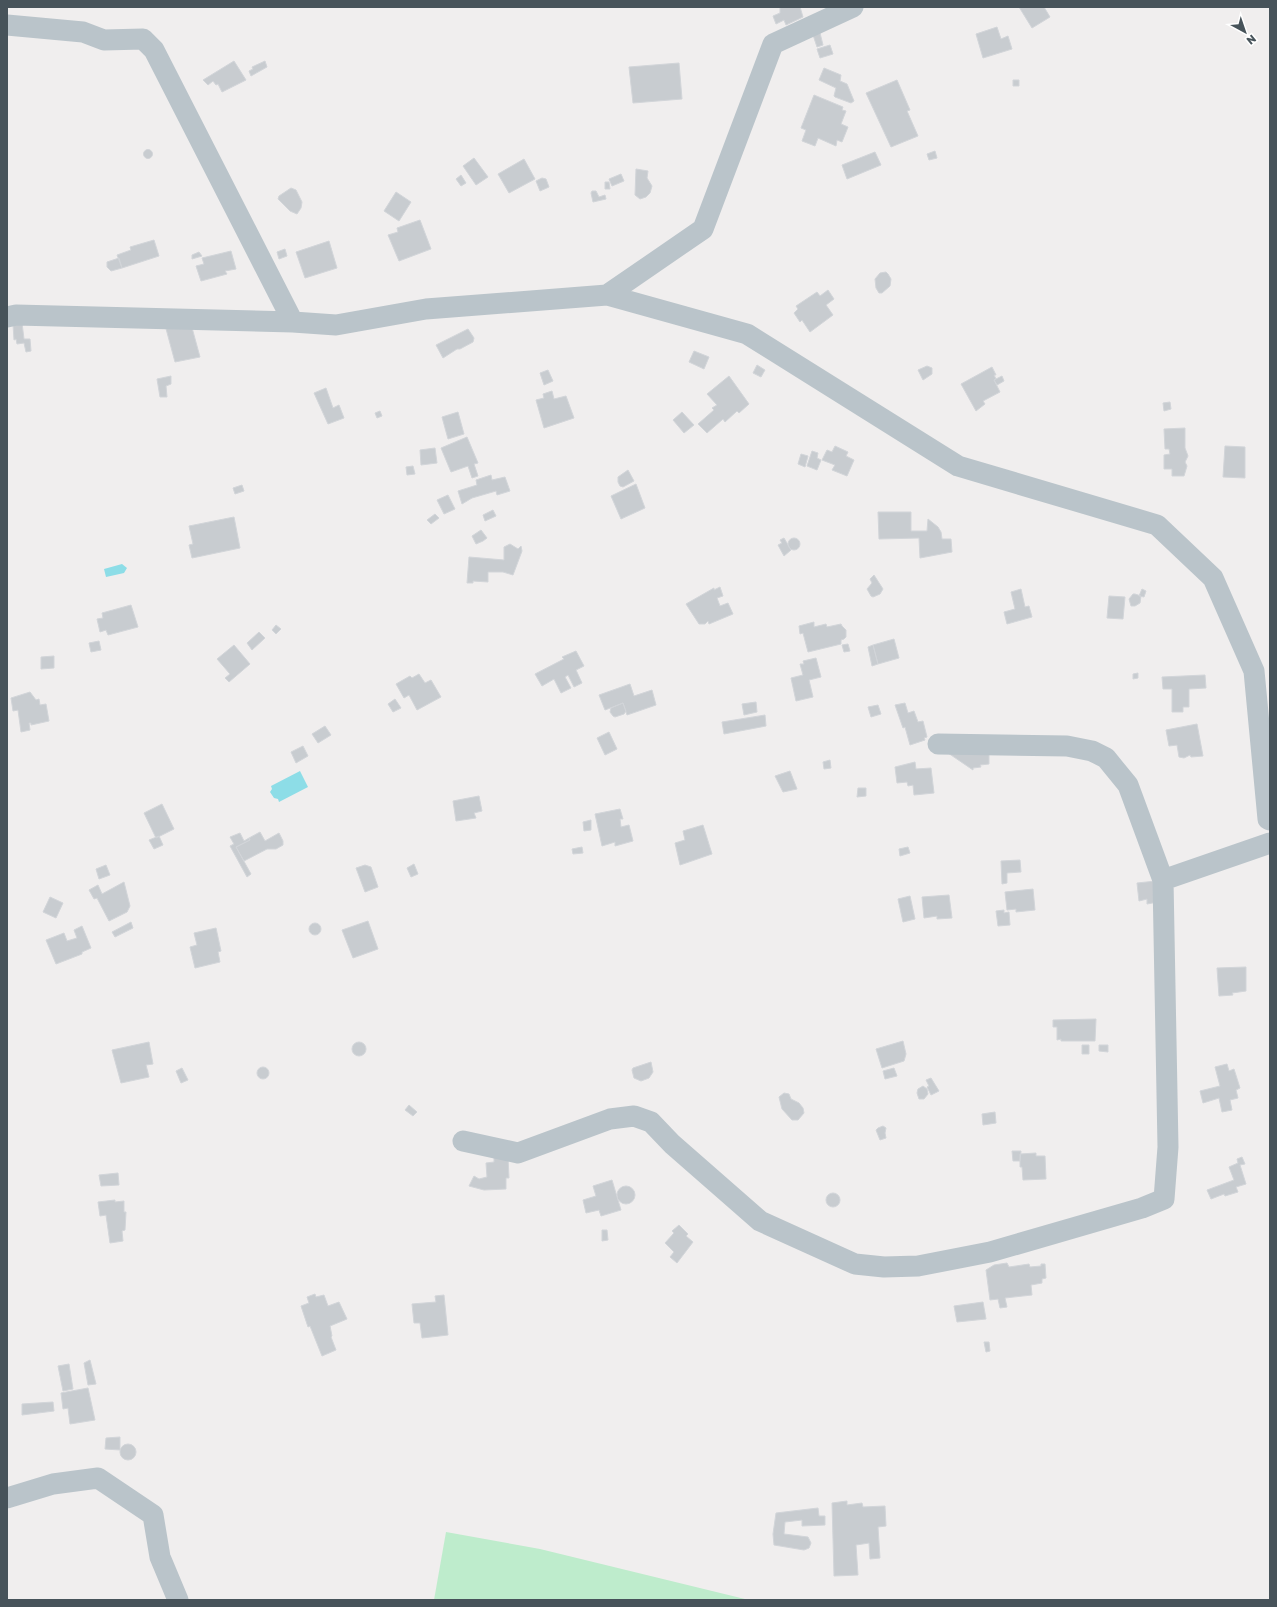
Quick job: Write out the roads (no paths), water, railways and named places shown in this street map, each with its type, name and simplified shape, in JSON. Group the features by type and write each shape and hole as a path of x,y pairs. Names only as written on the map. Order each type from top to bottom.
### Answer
{"street":[{"path":"608,295 703,229 773,44 853,7"},
{"path":"7,25 83,32 104,40 143,39 154,50 293,322"},
{"path":"7,317 24,316 293,322 336,325 426,309 608,295 746,334 958,466 1157,525 1213,578 1254,671 1268,819 1270,820"},
{"path":"463,1141 518,1153 610,1119 634,1116 651,1122 672,1144 760,1221 855,1264 884,1267 918,1266 990,1252 1142,1208 1164,1200 1168,1147 1163,880 1128,785 1106,758 1092,752 1067,746 938,744"},
{"path":"1163,880 1270,843"},
{"path":"7,1498 53,1484 98,1478 153,1515 160,1557 178,1600"}],"water":[{"path":"122,564 127,568 124,573 106,577 104,569"},
{"path":"300,771 308,787 279,802 278,799 274,798 270,792 272,789 271,786"}]}
